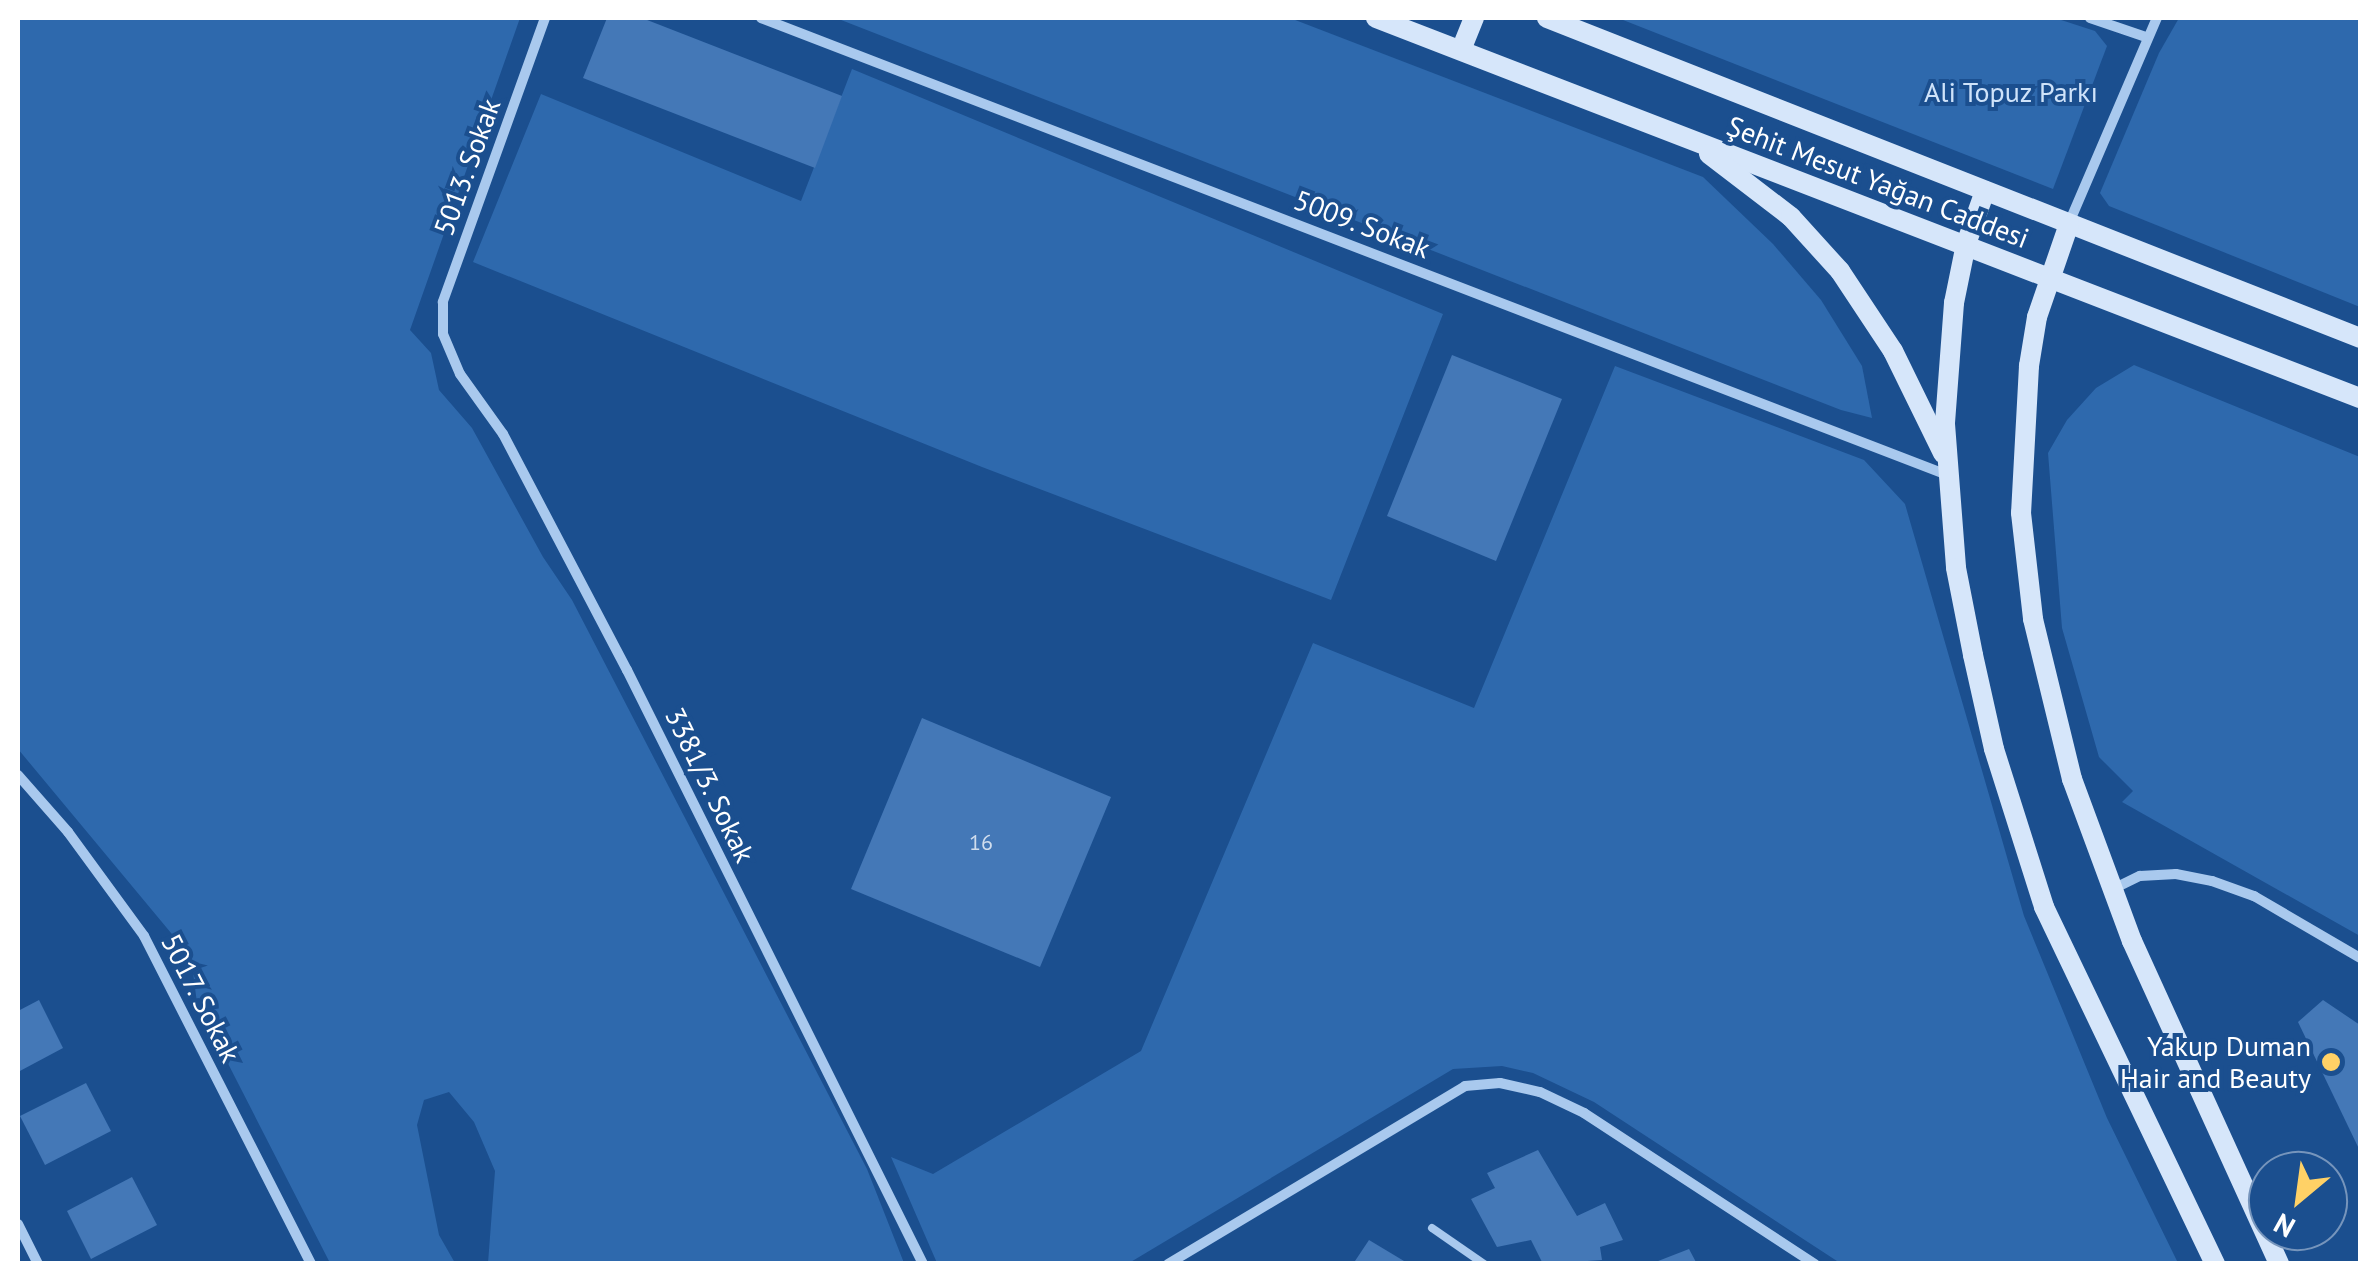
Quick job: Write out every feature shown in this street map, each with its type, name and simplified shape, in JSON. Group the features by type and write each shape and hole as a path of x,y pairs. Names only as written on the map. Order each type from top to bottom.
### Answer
{"main road":[{"path":"1462,50 1474,18"},
{"name":"Şehit Mesut Yağan Caddesi","path":"1547,18 2360,338"},
{"name":"Şehit Mesut Yağan Caddesi","path":"1382,19 2360,398"},
{"path":"1688,138 1791,217 1840,271 1893,351 1947,467"},
{"path":"1984,191 1966,244 1950,332 1947,467 1956,568 1981,692 1994,749 2044,906 2215,1264"},
{"path":"2069,224 2049,277 2028,366 2020,513 2032,619 2072,779 2113,889 2226,1155 2279,1264"}],"street":[{"name":"5013. Sokak","path":"443,334 443,302 545,18"},
{"name":"5009. Sokak","path":"760,18 1947,467"},
{"path":"2090,18 2146,37"},
{"path":"2069,224 2156,18"},
{"name":"3381/3. Sokak","path":"443,334 460,374 502,434 628,670 923,1264"},
{"name":"5017. Sokak","path":"18,775 68,832 144,936 311,1264"},
{"path":"2113,889 2140,876 2176,874 2212,882 2254,896 2360,958"},
{"path":"1168,1264 1465,1086 1500,1083 1540,1092 1584,1113 1815,1264"},
{"path":"18,1224 38,1264"}],"lane":[{"path":"1432,1228 1484,1264"}],"green space":[{"path":"18,18 520,18 410,330 431,353 439,390 472,428 543,557 572,600 867,1169 904,1263 488,1263 495,1171 474,1122 449,1092 424,1100 417,1125 439,1235 455,1263 330,1263 197,1003 191,957 18,749"},
{"path":"836,18 1290,18 1703,177 1773,244 1821,300 1862,366 1872,418 1841,410"},
{"name":"Ali Topuz Parkı","path":"1618,18 2055,18 2095,31 2107,46 2053,189"},
{"path":"2179,18 2360,18 2360,307 2109,206 2100,193 2159,53"},
{"path":"852,69 1443,314 1331,600 982,467 473,262 541,94 801,201"},
{"path":"2134,365 2360,457 2360,936 2122,802 2133,791 2099,757 2062,628 2048,453 2067,420 2096,388"},
{"path":"1615,366 1864,460 1905,504 2024,916 2107,1118 2178,1263 1840,1263 1594,1102 1533,1073 1502,1066 1453,1069 1129,1263 937,1263 891,1157 933,1174 1141,1051 1313,643 1474,708"}],"building":[{"path":"607,18 642,18 842,96 815,168 583,78"},
{"path":"1452,355 1562,399 1496,561 1387,516"},
{"path":"922,718 1111,797 1040,967 851,889"},
{"path":"39,1000 63,1048 18,1072 18,1011"},
{"path":"2323,1000 2360,1025 2360,1151 2298,1022"},
{"path":"86,1083 111,1131 45,1165 20,1116"},
{"path":"1538,1150 1577,1216 1605,1203 1623,1240 1600,1247 1602,1260 1543,1264 1531,1240 1497,1247 1471,1199 1495,1188 1487,1173"},
{"path":"132,1177 157,1225 91,1259 67,1211"},
{"path":"1369,1240 1404,1261 1353,1264"},
{"path":"1689,1249 1697,1264 1653,1264 1653,1263"}],"place":[{"name":"Yakup Duman Hair and Beauty","path":"2331,1062"}]}
